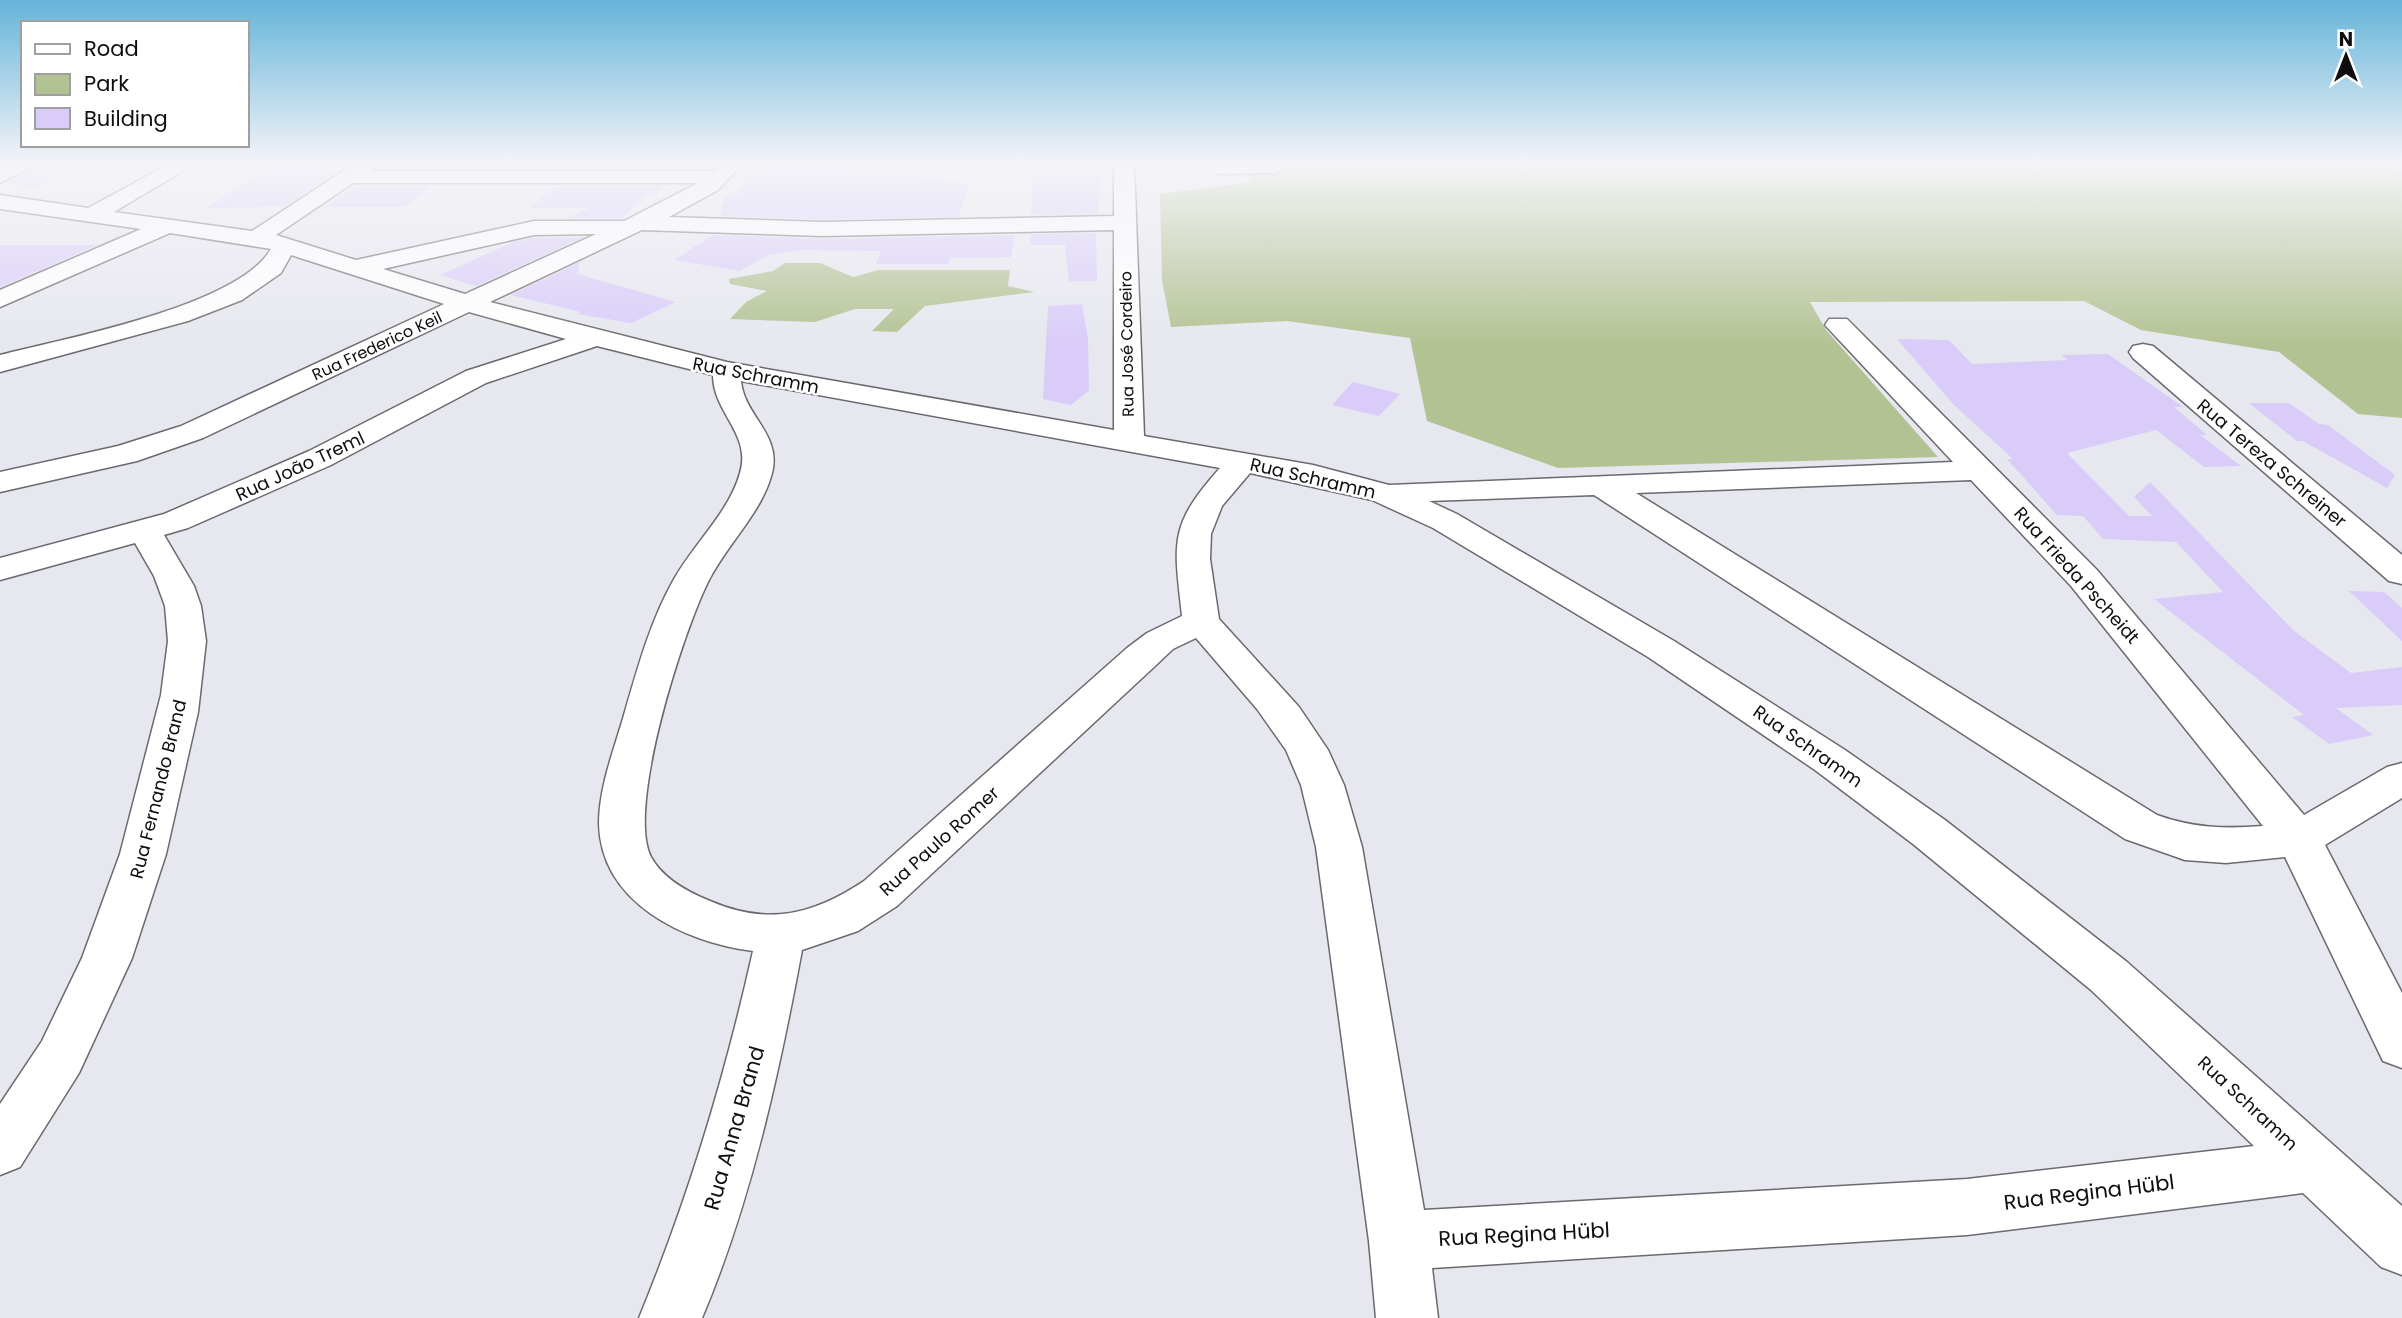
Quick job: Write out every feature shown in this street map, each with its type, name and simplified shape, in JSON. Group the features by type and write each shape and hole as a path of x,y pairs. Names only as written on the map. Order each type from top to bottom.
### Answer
{"street":[{"name":"Rua Schramm","path":"151,224 271,242 467,304 592,339 727,370 1313,475 1384,493 1445,521 1617,621 1720,686 1929,832 2109,976 2402,1246"},
{"path":"0,364 179,315 233,295 272,268 271,242 293,224"},
{"name":"Rua Frederico Keil","path":"0,482 126,454 192,432 638,224"},
{"path":"355,268 534,228 635,225 844,229 1102,224"},
{"name":"Rua José Cordeiro","path":"1126,224 1129,441"},
{"path":"0,299 169,226"},
{"name":"Rua Frieda Pscheidt","path":"1838,325 2084,578 2299,839"},
{"name":"Rua João Treml","path":"0,569 144,531 278,478 477,377 592,339"},
{"name":"Rua Tereza Schreiner","path":"2143,352 2402,573"},
{"name":"Rua Paulo Romer","path":"727,370 731,401 760,446 756,474 738,509 700,563 685,595 640,731 622,805 621,836 634,871 664,900 724,926 781,934 816,928 844,917 896,884 1141,657 1170,635 1200,621"},
{"path":"1242,462 1205,508 1196,525 1194,558 1200,621 1290,722 1312,760 1331,811 1339,848 1399,1241 1408,1318"},
{"path":"1384,493 1980,470"},
{"path":"1602,486 2141,827 2185,844 2226,846 2299,839 2402,778"},
{"name":"Rua Fernando Brand","path":"0,1149 48,1082 108,959 155,817 180,699 186,633 183,606 176,585 144,531"},
{"path":"2299,839 2402,1045"},
{"name":"Rua Anna Brand","path":"670,1318 702,1235 748,1088 781,934"},
{"name":"Rua Regina Hübl","path":"1399,1241 1967,1207 2315,1165"}],"green space":[{"path":"1161,224 2402,224 2402,418 2358,414 2279,352 2141,330 2084,301 1810,302 1826,330 1938,457 1558,468 1427,421 1410,338 1287,321 1171,327 1162,280"},
{"path":"785,263 820,263 853,277 879,270 1010,270 1008,286 1034,292 925,306 897,332 872,331 894,309 855,309 815,322 730,319 746,302 767,291 730,284 729,279 773,271"}],"building":[{"path":"1096,233 1097,281 1069,281 1065,245 1030,245 1031,234"},
{"path":"713,235 822,239 1015,235 1011,257 950,258 949,264 876,264 881,251 801,250 768,255 740,271 674,260"},
{"path":"584,237 476,286 440,275 513,242 534,238"},
{"path":"0,245 97,245 0,287"},
{"path":"580,262 577,274 676,302 631,323 578,314 581,312 511,295"},
{"path":"1082,304 1088,339 1089,390 1071,405 1043,399 1048,306"},
{"path":"1897,339 1949,340 1972,364 2068,360 2061,355 2108,354 2183,407 2174,407 2207,435 2200,435 2241,466 2204,467 2156,430 2067,453 2129,516 2152,516 2134,497 2150,482 2294,631 2351,673 2402,667 2402,705 2336,708 2373,735 2329,744 2292,717 2304,715 2154,599 2223,592 2176,542 2103,539 2083,516 2057,515 2007,459 2013,459 1953,404"},
{"path":"1353,382 1400,394 1379,416 1332,405"},
{"path":"2249,403 2289,403 2319,424 2328,425 2395,475 2387,488 2303,441 2297,441"},
{"path":"2349,591 2384,592 2402,608 2402,641"}]}
